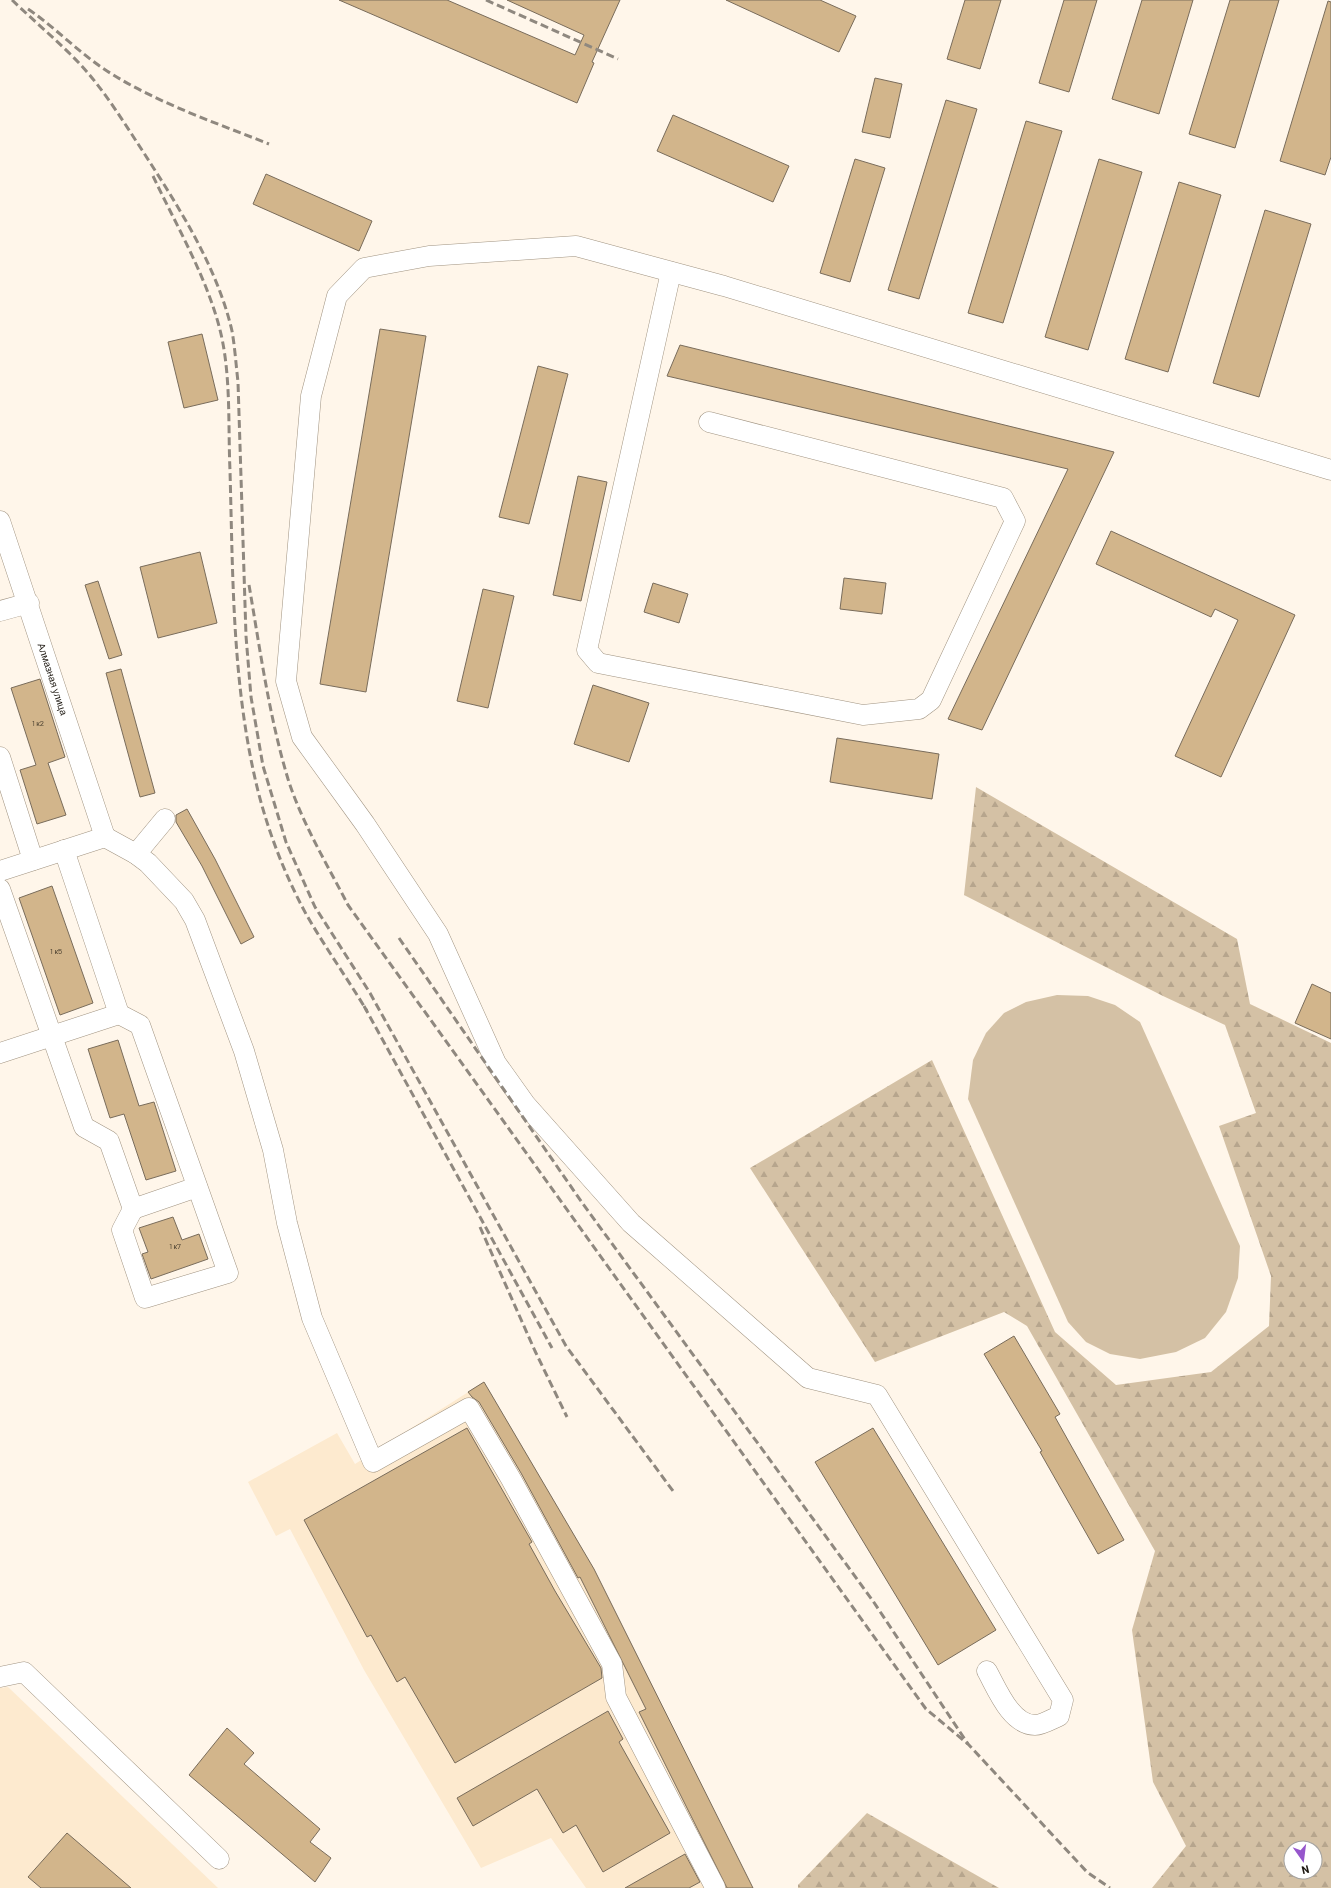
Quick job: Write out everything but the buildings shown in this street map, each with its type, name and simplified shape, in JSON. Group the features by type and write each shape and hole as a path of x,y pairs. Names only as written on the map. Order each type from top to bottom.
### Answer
{"street":[{"path":"987,1671 1008,1711 1028,1724 1037,1725 1059,1716 1063,1700 878,1395 808,1378 631,1223 526,1105 496,1063 438,934 365,824 302,737 286,681 311,396 337,296 364,268 429,256 576,246 671,272 1331,470"},
{"path":"671,272 588,650 598,663 863,715 919,709 931,700 1015,521 1003,498 709,422"},
{"name":"Алмазная улица","path":"0,521 105,837"},
{"path":"0,611 28,603"},
{"path":"0,759 33,860"},
{"path":"136,854 165,819"},
{"path":"0,871 105,837 136,854 166,879 184,901 205,942 244,1051 273,1150 286,1223 312,1318 373,1462 469,1408 511,1479 612,1664 616,1697 715,1887"},
{"path":"64,850 119,1014 140,1025 198,1187 228,1273 145,1298 122,1230 133,1209 198,1187"},
{"path":"0,889 84,1127 109,1141 133,1209"},
{"path":"0,1053 119,1014"},
{"path":"0,1677 24,1672 219,1859"}],"shaded area":[{"path":"484,1382 594,1569 753,1888 586,1888 551,1838 481,1868 364,1670 290,1529 276,1536 248,1482 337,1433 355,1464"},
{"path":"8,1687 218,1888 0,1888 0,1688"}],"green space":[{"path":"976,787 1237,939 1250,1004 1331,1043 1331,1888 1152,1888 1186,1846 1153,1782 1132,1630 1155,1551 1027,1326 1004,1312 875,1362 750,1168 932,1060 1055,1332 1116,1385 1211,1372 1269,1326 1271,1276 1219,1126 1256,1113 1225,1025 1163,996 964,895"},
{"path":"1057,995 1088,996 1115,1005 1140,1022 1240,1246 1238,1278 1226,1312 1205,1338 1176,1352 1140,1359 1110,1354 1086,1342 1068,1322 968,1099 973,1060 986,1033 1004,1013 1026,1002"},
{"path":"867,1813 999,1888 798,1888 798,1885"}],"railway":[{"path":"12,0 80,64 113,106 169,193 195,237 217,283 225,307 232,331 238,382 246,636 251,697 263,766 286,842 315,907 370,993 566,1346 673,1491"},
{"path":"486,0 618,59"},
{"path":"28,9 97,64 126,82 146,93 186,111 269,144"},
{"path":"153,176 200,273 215,314 224,351 228,402 235,632 243,712 249,751 262,807 272,839 298,899 313,926 367,1011"},
{"path":"249,585 270,707 288,779 300,811 323,859 348,905 926,1709 968,1744"},
{"path":"399,938 583,1204 873,1601 968,1744 1087,1872 1110,1888"},
{"path":"364,1006 552,1348"},
{"path":"480,1227 535,1351 567,1417"}]}
